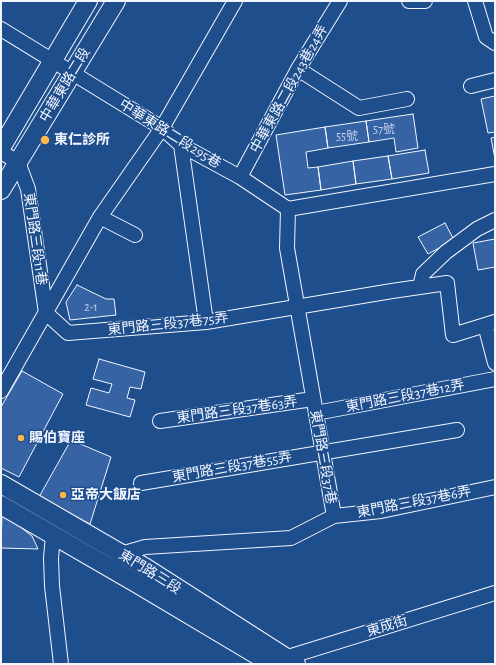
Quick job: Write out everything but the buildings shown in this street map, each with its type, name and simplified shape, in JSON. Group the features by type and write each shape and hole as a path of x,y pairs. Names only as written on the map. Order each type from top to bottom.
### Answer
{"main road":[{"name":"中華東路二段","path":"1,148 88,1"},
{"name":"中華東路二段","path":"1,190 116,1"},
{"name":"東門路三段","path":"1,484 146,568 284,662"},
{"name":"東門路三段","path":"1,505 111,569 284,662"}],"street":[{"name":"東門路三段11巷","path":"1,391 100,217 162,128 235,1"},
{"name":"中華東路二段243巷24弄","path":"240,177 298,68 340,1"},
{"path":"409,1 425,1"},
{"path":"475,1 486,37 495,43"},
{"name":"中華東路二段295巷","path":"1,29 162,128 181,145 240,177 288,209"},
{"path":"298,68 359,108 407,98"},
{"path":"471,86 495,80"},
{"path":"181,145 206,322"},
{"path":"1,152 18,162"},
{"name":"東門路三段11巷","path":"18,162 28,189 46,314"},
{"path":"288,209 495,174"},
{"name":"東門路三段37巷","path":"121,554 145,547 291,538 334,516 287,248 288,209"},
{"path":"100,217 135,235"},
{"path":"420,287 424,274 446,252 477,229 495,220"},
{"name":"東門路三段37巷75弄","path":"46,314 68,333 206,322 447,283 453,335 490,324"},
{"path":"490,324 495,363"},
{"name":"東門路三段37巷12弄","path":"314,406 495,379"},
{"name":"東門路三段37巷63弄","path":"160,421 314,406"},
{"name":"東門路三段37巷55弄","path":"141,482 457,430"},
{"name":"東門路三段37巷6弄","path":"334,516 380,511 495,487"},
{"path":"53,536 51,558 52,586 61,664"},
{"path":"111,569 121,554"},
{"name":"東成街","path":"284,662 495,593"}],"place":[{"name":"東仁診所","path":"45,140"},
{"name":"賜伯寶座","path":"21,438"},
{"name":"亞帝大飯店","path":"63,495"}]}
